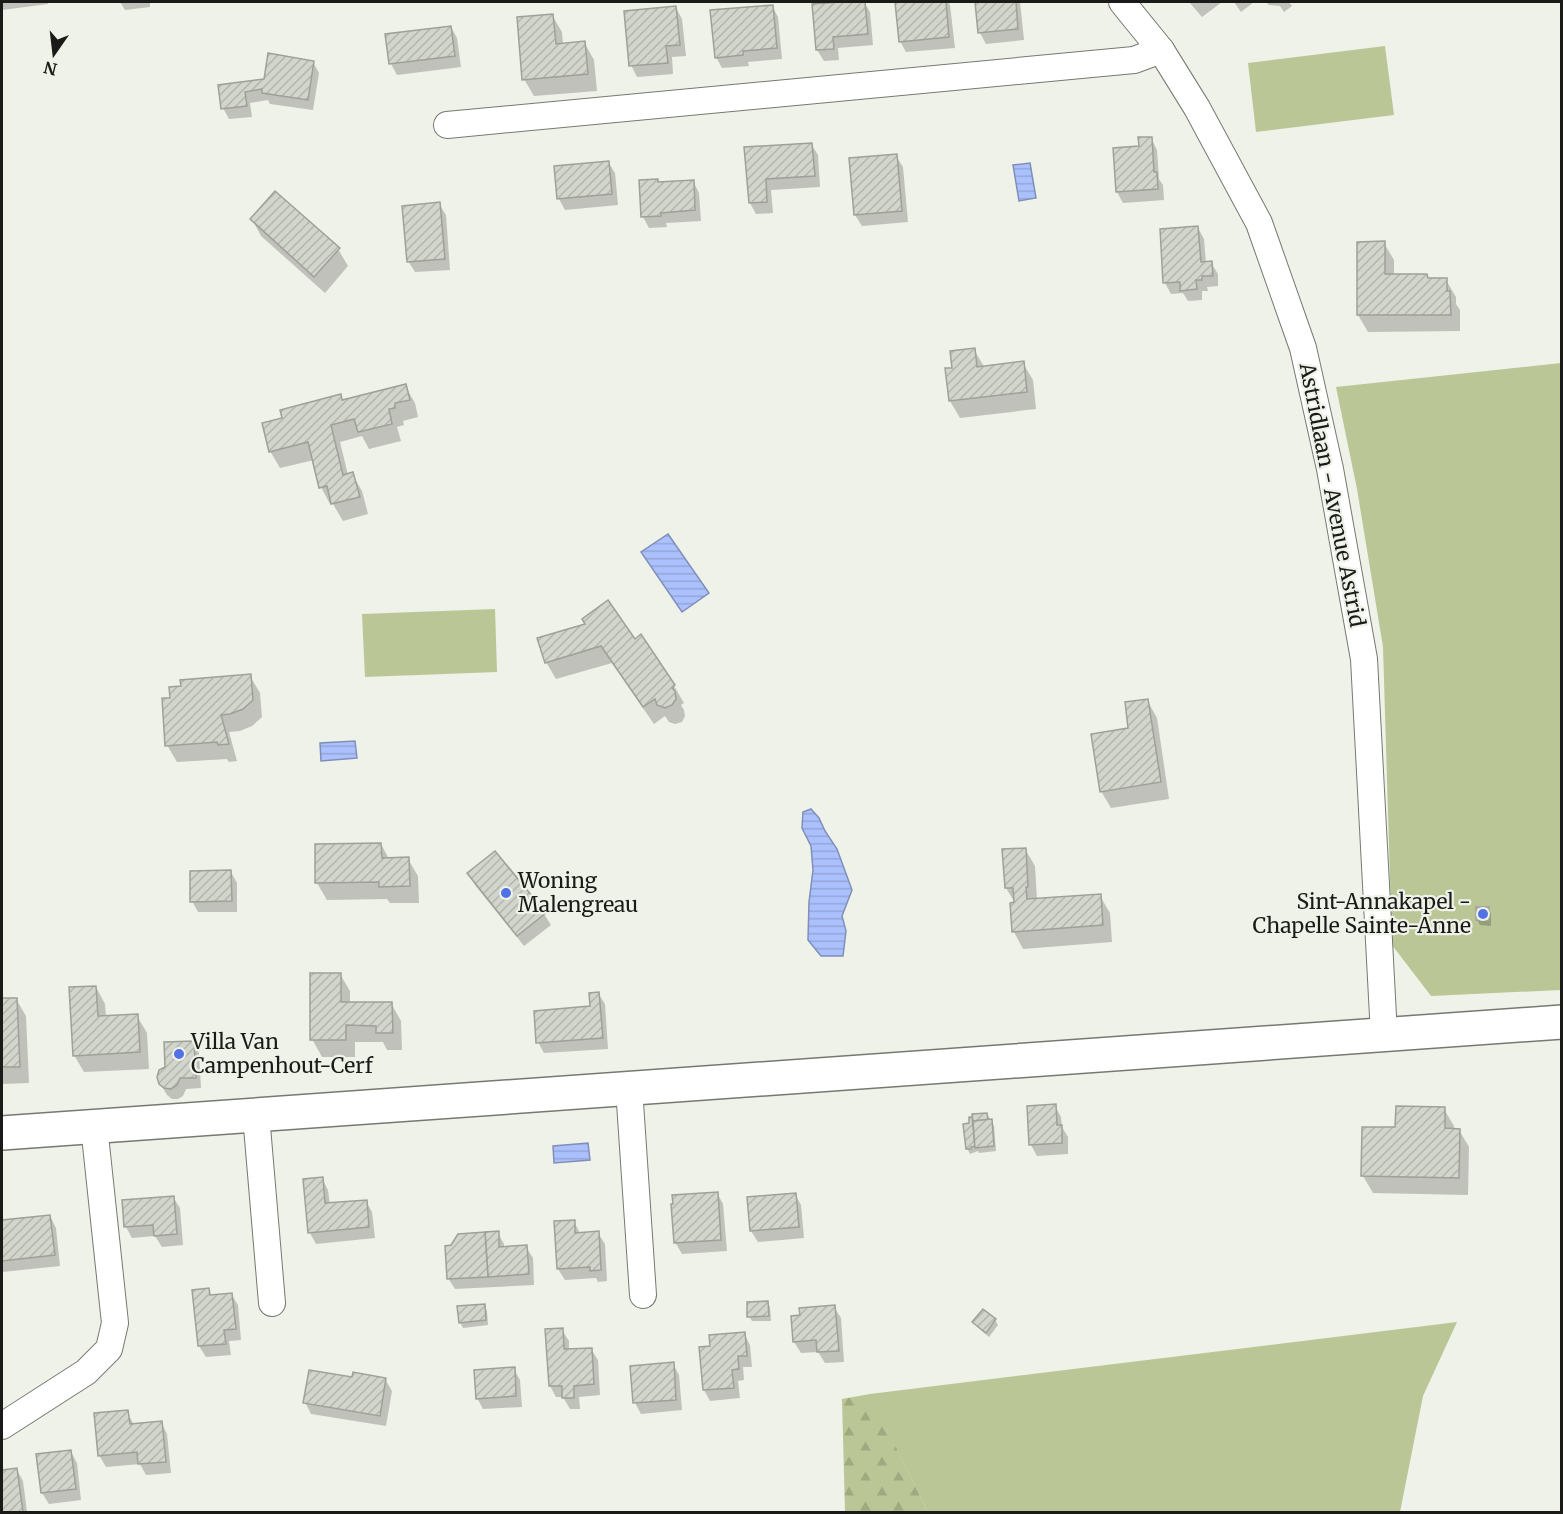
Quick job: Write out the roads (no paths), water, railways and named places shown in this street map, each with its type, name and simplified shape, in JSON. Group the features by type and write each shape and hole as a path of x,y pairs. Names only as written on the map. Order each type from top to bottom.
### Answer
{"street":[{"name":"Astridlaan - Avenue Astrid","path":"1122,2 1161,50 1197,108 1259,223 1303,348 1330,469 1364,659 1384,1035"},
{"path":"447,125 1134,60 1161,50"},
{"path":"2,1133 1562,1022"},
{"path":"629,1088 643,1295"},
{"path":"256,1115 272,1303"},
{"path":"2,1426 86,1372 110,1349 115,1323 94,1126"}],"water":[{"path":"1030,163 1036,198 1019,201 1013,165"},
{"path":"668,534 709,593 682,612 641,552"},
{"path":"355,741 357,758 321,761 320,743"},
{"path":"811,809 819,818 837,849 852,890 842,916 846,931 843,956 821,956 808,940 813,870 811,846 802,828 803,812"},
{"path":"588,1143 590,1160 554,1163 553,1146"}],"place":[{"name":"Woning Malengreau","path":"506,893"},
{"name":"Sint-Annakapel - Chapelle Sainte-Anne","path":"1483,914"},
{"name":"Villa Van Campenhout-Cerf","path":"179,1054"}]}
